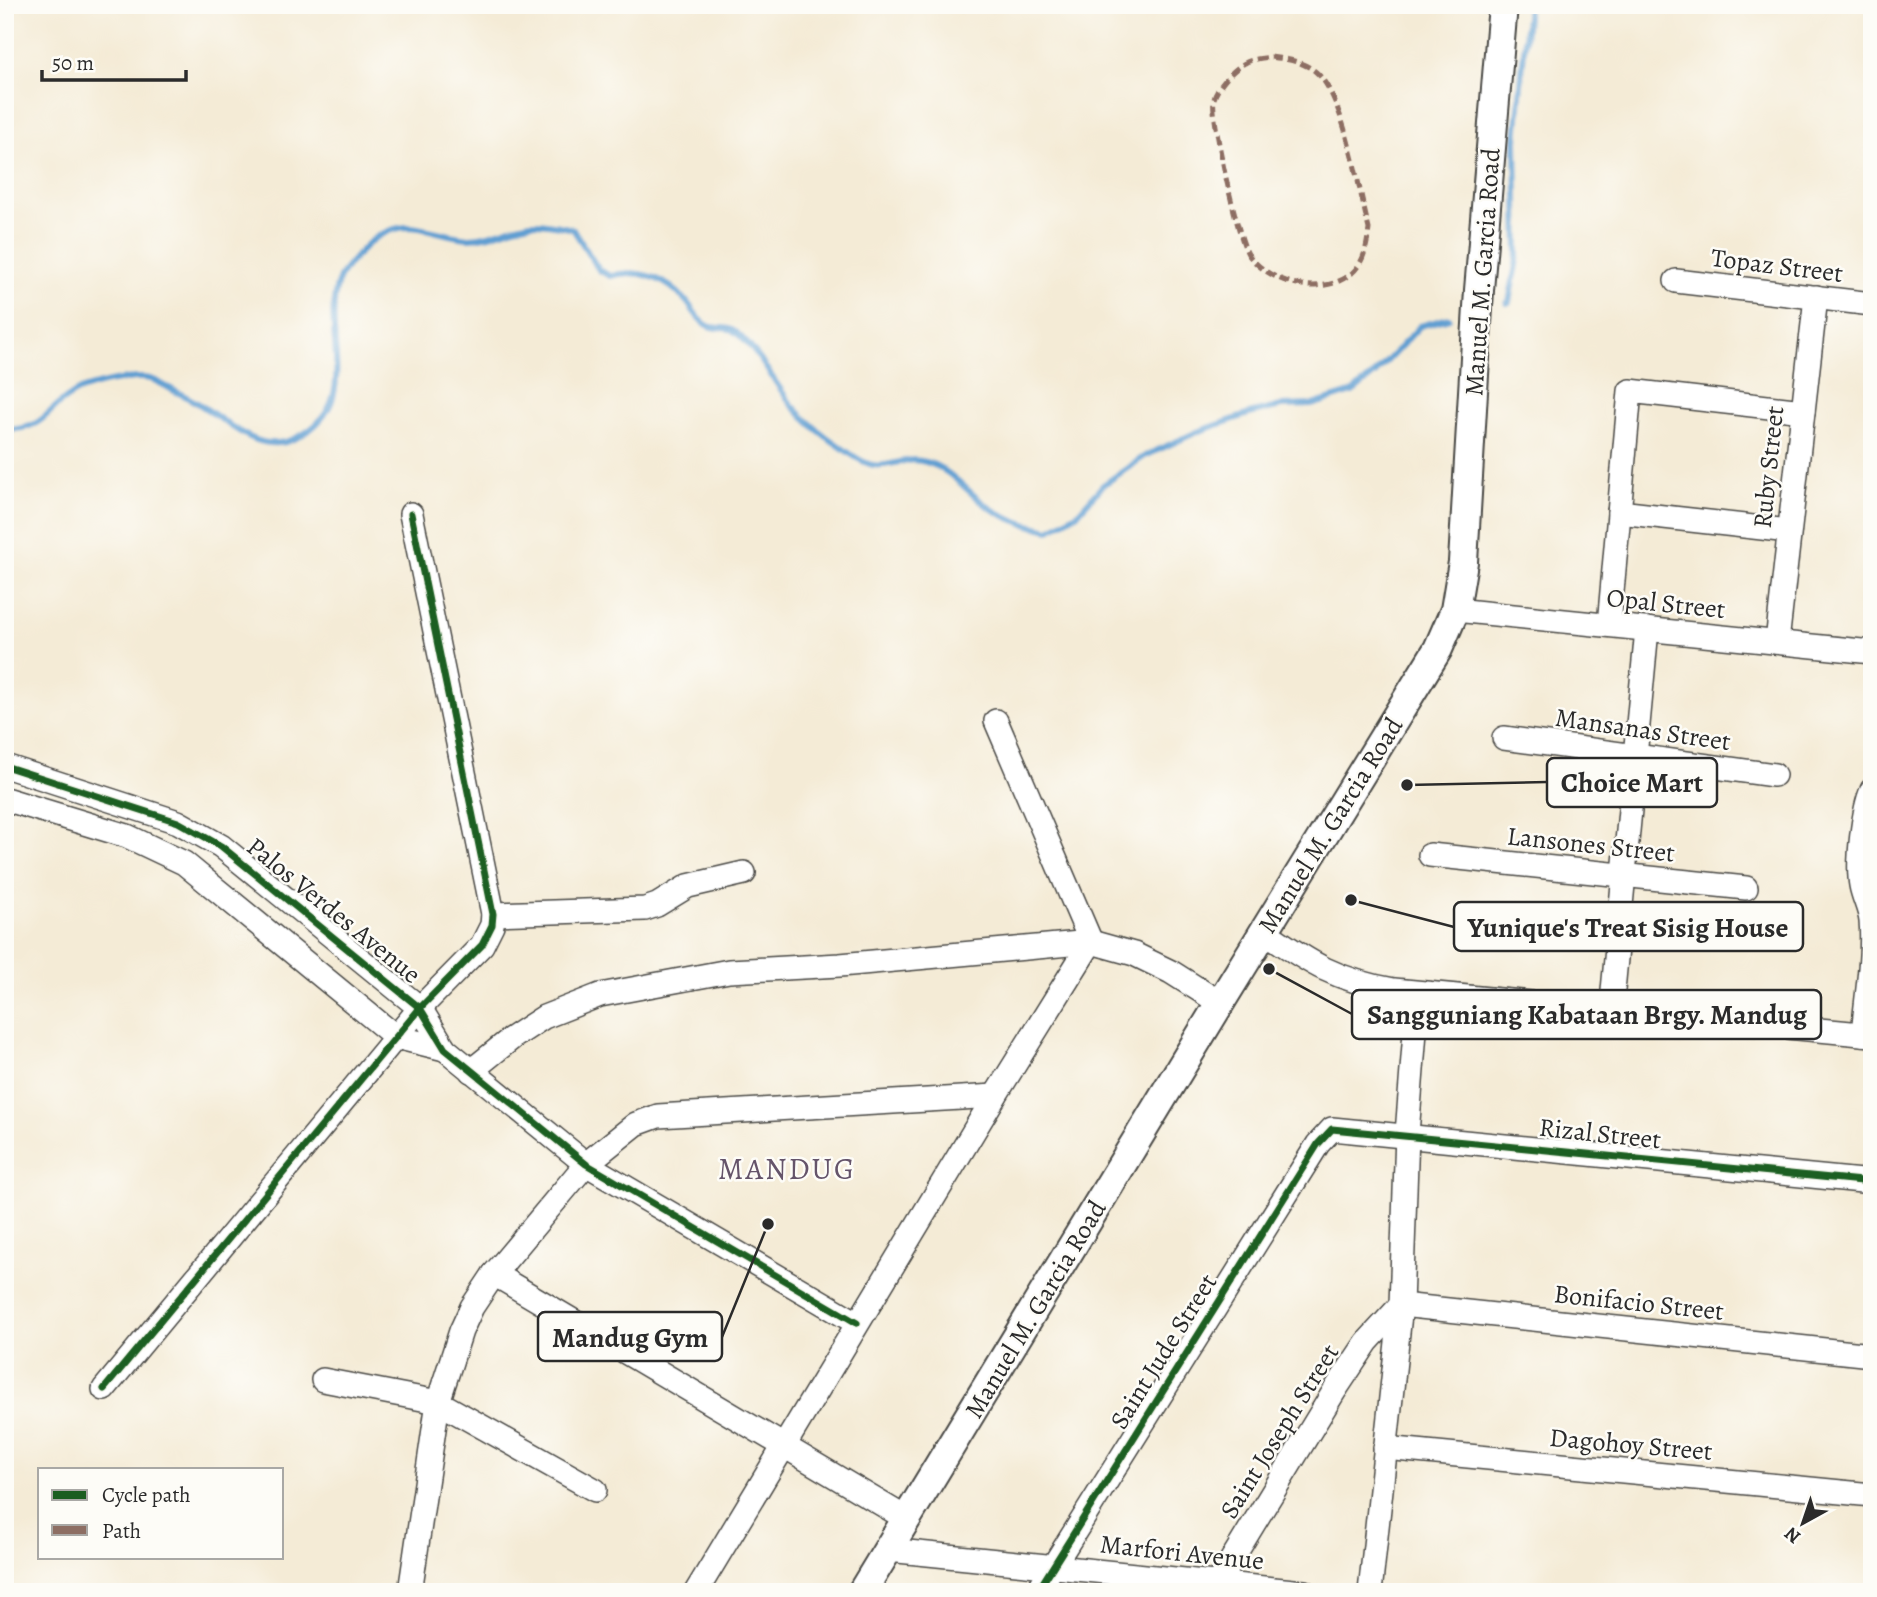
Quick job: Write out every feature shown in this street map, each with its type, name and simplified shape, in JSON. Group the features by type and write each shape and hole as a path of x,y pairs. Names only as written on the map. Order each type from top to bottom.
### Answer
{"main road":[{"name":"Manuel M. Garcia Road","path":"862,1592 1438,649 1455,610 1465,535 1479,289 1503,5"}],"street":[{"name":"Topaz Street","path":"1676,281 1872,304"},
{"name":"Ruby Street","path":"1777,642 1816,298"},
{"path":"1609,625 1630,391 1803,411"},
{"path":"1619,512 1789,531"},
{"path":"104,1389 420,1008 482,945 492,925 493,914 411,514"},
{"name":"Opal Street","path":"1455,610 1872,652"},
{"path":"1611,1012 1647,629"},
{"path":"996,721 1091,942"},
{"name":"Mansanas Street","path":"1504,738 1774,775"},
{"name":"Palos Verdes Avenue","path":"5,766 178,822 221,846 420,1008 445,1049 586,1164 857,1323"},
{"path":"1264,931 1301,957 1343,978 1367,985 1418,993 1611,1012 1868,1034 1871,921 1860,873 1865,813 1872,790"},
{"name":"Palos Verdes Avenue","path":"5,799 127,836 184,863 396,1037 445,1049"},
{"name":"Lansones Street","path":"1430,855 1746,888"},
{"path":"493,914 645,909 657,905 688,886 744,873"},
{"path":"696,1592 857,1323 1091,942"},
{"path":"471,1071 512,1038 544,1017 600,995 729,971 840,965 1091,942 1134,954 1171,972 1220,1003"},
{"path":"323,975 346,947"},
{"path":"1370,1592 1401,1305 1407,1134 1418,993"},
{"path":"410,1592 438,1402 461,1331 472,1307 494,1274 586,1164 636,1124 658,1116 995,1096"},
{"name":"Rizal Street","path":"1325,1134 1339,1128 1872,1182"},
{"name":"Saint Jude Street","path":"1037,1592 1325,1134"},
{"path":"494,1274 907,1519"},
{"name":"Bonifacio Street","path":"1401,1305 1872,1355"},
{"name":"Saint Joseph Street","path":"1215,1588 1335,1390 1367,1342 1401,1305"},
{"path":"323,1380 438,1402 594,1490"},
{"name":"Dagohoy Street","path":"1385,1448 1872,1495"},
{"name":"Marfori Avenue","path":"888,1550 1053,1566 1215,1588 1304,1592"}],"waterway":[{"path":"1507,303 1518,254 1516,140 1528,5"},
{"path":"5,430 19,429 37,422 63,401 89,387 143,378 155,380 190,399 258,441 283,443 296,438 317,424 329,407 335,389 334,306 337,285 341,275 365,246 381,234 407,227 469,238 531,223 542,223 573,229 599,270 610,276 642,274 661,281 678,293 707,325 732,330 748,344 797,411 856,458 873,465 911,460 926,462 949,474 982,502 1006,517 1050,530 1078,513 1103,485 1145,456 1197,432 1249,414 1281,406 1312,405 1353,392 1376,373 1420,326 1449,318"}],"marked path":[{"path":"1271,57 1306,65 1326,84 1335,101 1355,169 1369,229 1366,247 1363,258 1352,273 1340,281 1326,285 1312,286 1282,280 1257,264 1248,254 1232,203 1216,128 1214,99 1222,84 1241,65 1271,57"},
{"path":"1866,466 1872,466"}],"cycle path":[{"path":"104,1389 420,1008 482,945 492,925 493,914 411,514"},
{"path":"5,766 178,822 221,846 420,1008 445,1049 586,1164 857,1323"},
{"path":"1037,1592 1318,1144 1332,1129 1872,1182"}],"place":[{"name":"Choice Mart","path":"1407,785"},
{"name":"Yunique's Treat Sisig House","path":"1351,900"},
{"name":"Sangguniang Kabataan Brgy. Mandug","path":"1269,969"},
{"name":"Mandug Gym","path":"768,1224"}],"district":[{"name":"MANDUG","path":"787,1169"}]}
